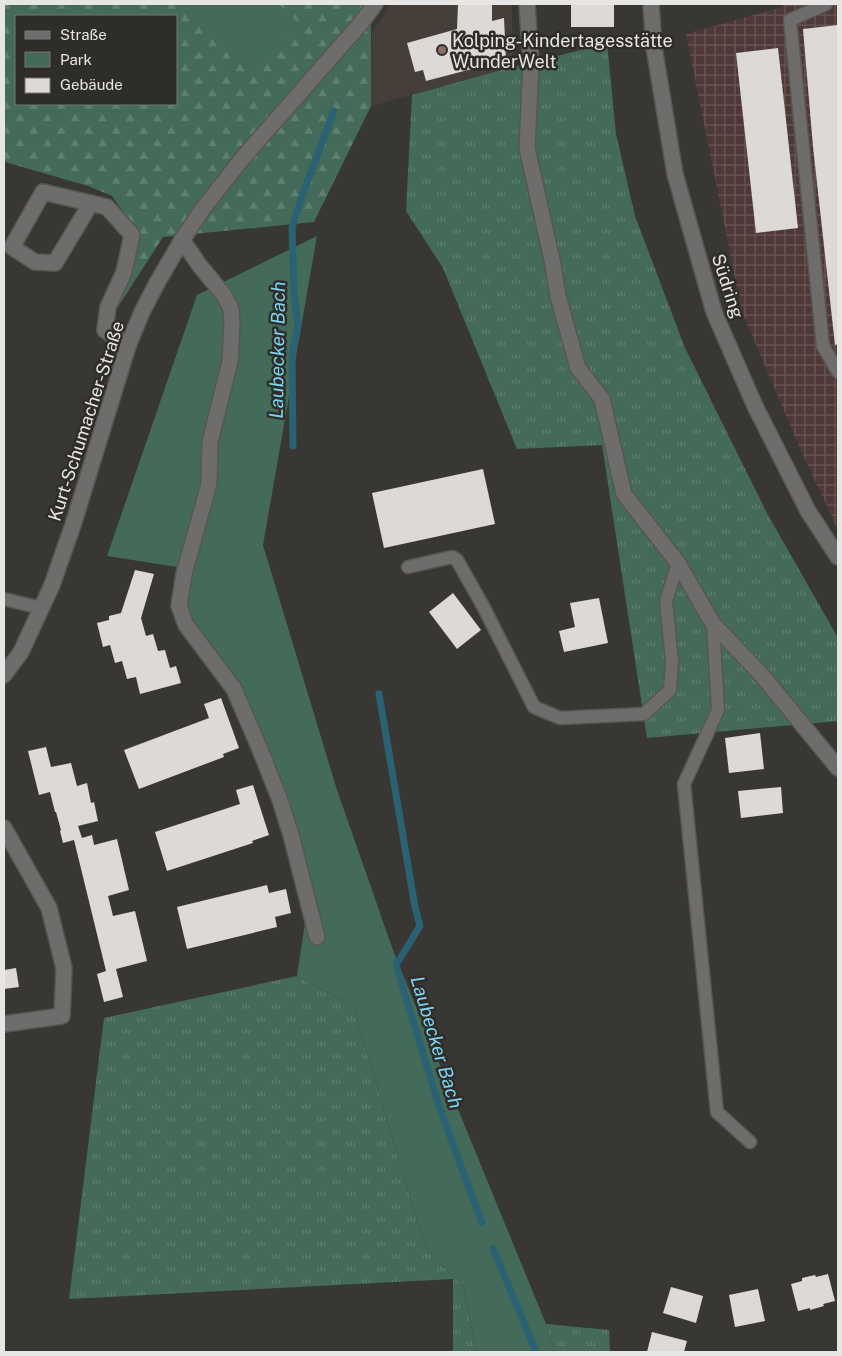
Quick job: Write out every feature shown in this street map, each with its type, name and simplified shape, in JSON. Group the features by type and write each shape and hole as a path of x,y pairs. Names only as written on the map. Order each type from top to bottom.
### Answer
{"street":[{"name":"Kurt-Schumacher-Straße","path":"4,675 21,652 52,585 73,526 128,346 157,283 202,210 241,160 361,23 375,4"},
{"path":"527,4 531,63 527,148 558,296 578,368 602,399 624,494 678,563 713,624 760,673 838,768"},
{"name":"Südring","path":"651,4 654,47 675,174 714,312 772,441 808,511 838,557"},
{"path":"91,203 55,263 35,262 12,247 43,192 91,203 107,207 132,235 124,272 108,307 105,330 128,346"},
{"path":"182,240 224,295 231,309 232,324 230,361 210,442 209,484 184,574 179,606 186,625 234,689 259,747 280,800 291,835 317,937"},
{"path":"4,828 49,908 64,968 62,1016 4,1024"}],"lane":[{"path":"826,4 790,20 823,346 838,372"},
{"path":"408,567 452,557 457,560 483,606 534,707 560,718 644,714 670,690 672,661 666,601 678,563"},
{"path":"4,599 41,608"},
{"path":"713,624 718,710 684,784 717,1112 750,1142"}],"shaded area":[{"name":"Kolping-Kindertagesstätte WunderWelt","path":"391,4 512,4 512,67 371,106 372,33"},
{"path":"783,4 838,4 838,530 803,455 742,312 686,34 782,7"}],"green space":[{"path":"4,4 371,4 371,106 314,222 163,237 112,316 140,235 112,196 88,186 5,162"},
{"path":"182,4 279,4 297,22 247,71"},
{"path":"607,43 616,134 635,216 685,348 768,515 838,638 838,721 647,738 602,445 517,449 443,268 406,211 412,95"},
{"path":"317,236 263,545 337,790 394,953 546,1324 555,1352 476,1352 464,1288 425,1247 353,1006 297,976 307,910 234,681 186,615 177,567 107,556 197,295"},
{"path":"297,976 353,1006 425,1247 464,1288 476,1352 453,1352 453,1279 69,1299 104,1018"},
{"path":"546,1324 609,1330 610,1352 555,1352"}],"building":[{"path":"458,4 492,4 492,21 504,18 506,60 426,81 423,70 415,72 407,43 457,29"},
{"path":"571,4 614,4 614,27 571,27"},
{"path":"838,25 838,344 835,345 813,147 803,29"},
{"path":"778,48 798,228 756,233 736,53"},
{"path":"483,469 495,524 384,548 372,493"},
{"path":"135,570 154,574 141,618 146,636 153,634 158,651 165,650 170,668 176,666 181,683 140,694 136,677 127,679 122,661 115,663 110,645 103,647 97,623 109,620 109,616 121,613"},
{"path":"453,593 481,630 457,649 429,612"},
{"path":"599,598 608,643 564,652 559,631 575,627 570,603"},
{"path":"221,698 239,748 223,754 224,757 139,789 124,750 209,718 204,704"},
{"path":"760,733 764,769 729,773 725,738"},
{"path":"46,747 51,767 71,763 77,786 87,783 91,803 94,802 98,821 78,826 82,838 92,835 94,845 117,839 129,890 108,896 113,916 135,911 147,961 116,969 123,997 104,1002 97,974 106,971 74,840 63,843 50,792 39,795 28,751"},
{"path":"253,785 269,835 252,841 253,843 167,871 155,832 240,804 236,790"},
{"path":"781,787 783,813 741,818 738,791"},
{"path":"267,885 269,893 286,889 291,913 275,917 277,927 187,949 177,907"},
{"path":"16,968 19,987 4,989 4,970"},
{"path":"828,1274 835,1301 810,1310 810,1308 798,1311 791,1284 802,1281 802,1278"},
{"path":"671,1287 703,1296 696,1323 663,1313"},
{"path":"758,1289 765,1321 735,1327 729,1295"},
{"path":"652,1332 687,1341 684,1352 647,1352"}],"waterway":[{"name":"Laubecker Bach","path":"293,446 292,354 298,326 294,293 292,228 334,111"},
{"name":"Laubecker Bach","path":"379,694 415,907 420,926 396,965 440,1109 482,1223"},
{"name":"Laubecker Bach","path":"493,1248 536,1352"}],"place":[{"name":"Kolping-Kindertagesstätte WunderWelt","path":"442,50"}]}
